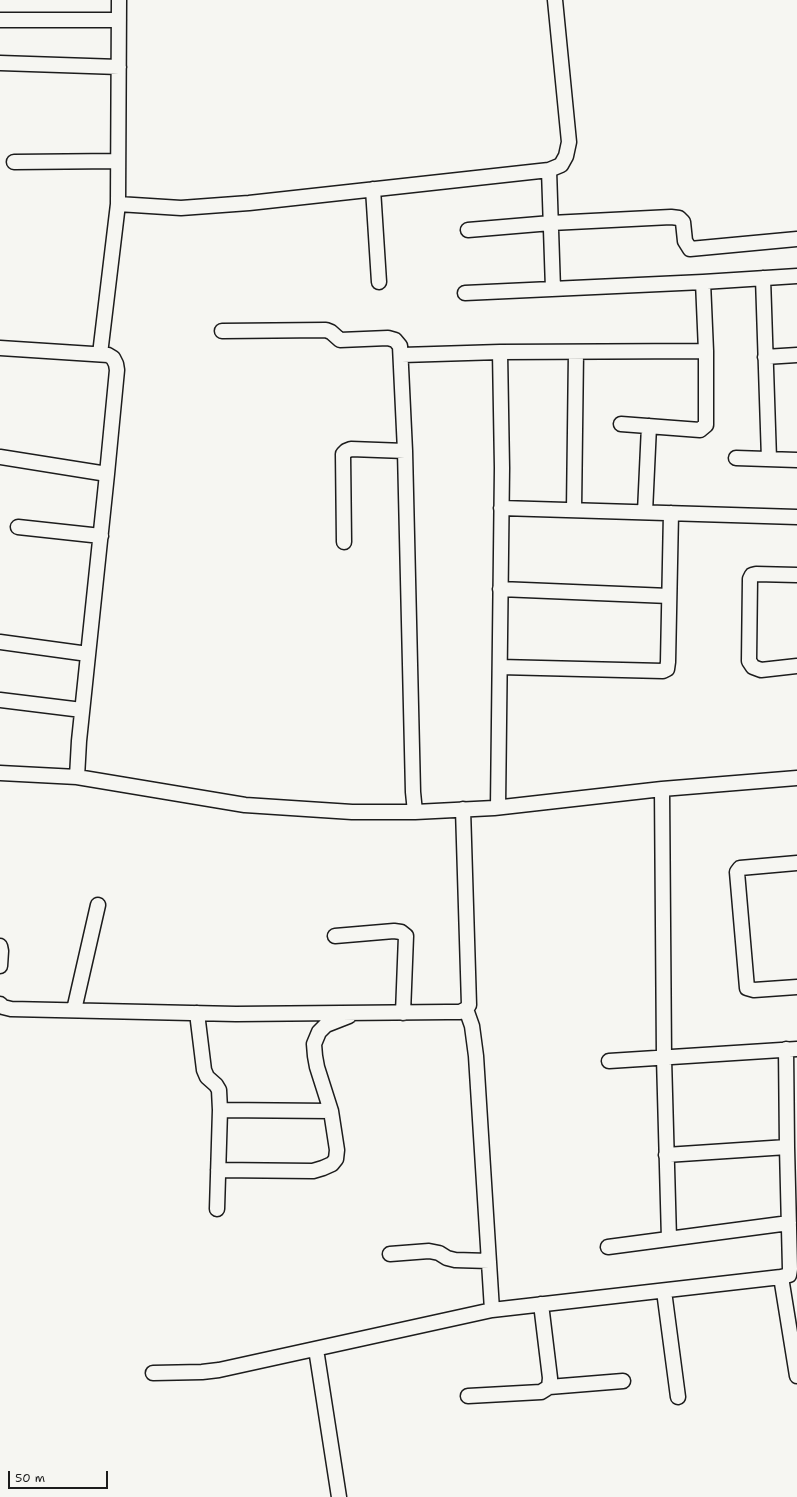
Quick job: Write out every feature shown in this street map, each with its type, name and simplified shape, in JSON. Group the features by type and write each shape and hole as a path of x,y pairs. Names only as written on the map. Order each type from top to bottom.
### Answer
{"street":[{"path":"100,354 118,204 119,0"},
{"path":"118,204 182,208 249,203 549,170 561,165 566,156 569,142 555,0"},
{"path":"0,20 119,20"},
{"path":"0,63 119,67"},
{"path":"14,162 118,161"},
{"path":"549,170 553,289"},
{"path":"373,189 379,282"},
{"path":"468,230 550,222 671,217 679,218 683,222 685,241 690,249 797,239"},
{"path":"465,293 797,276"},
{"path":"763,278 769,459"},
{"path":"621,424 700,430 706,425 706,351 703,282"},
{"path":"222,331 326,330 331,332 340,340 388,338 395,340 400,346 402,355 413,792 415,812"},
{"path":"0,348 108,355 113,358 117,370 82,710 77,777"},
{"path":"402,355 500,352 706,351"},
{"path":"498,807 501,508 500,352"},
{"path":"574,510 576,352"},
{"path":"765,357 797,355"},
{"path":"645,512 649,426"},
{"path":"344,542 343,454 351,449 405,451"},
{"path":"0,457 107,474"},
{"path":"736,458 797,460"},
{"path":"501,508 797,517"},
{"path":"500,666 663,671 667,668 671,513"},
{"path":"18,527 101,536"},
{"path":"797,575 752,575 750,579 749,660 752,667 761,670 797,666"},
{"path":"500,589 669,596"},
{"path":"0,642 88,654"},
{"path":"0,700 82,710"},
{"path":"0,773 77,777 245,805 352,812 463,810 662,789 797,778"},
{"path":"662,789 664,1058 669,1239"},
{"path":"0,1004 3,1007 11,1009 197,1013 460,1012 466,1009 469,1005 463,810"},
{"path":"797,863 740,868 737,872 747,988 754,990 797,987"},
{"path":"74,1010 98,905"},
{"path":"335,936 394,931 402,932 406,936 402,1013"},
{"path":"0,946 0,966"},
{"path":"466,1009 472,1026 476,1056 492,1310"},
{"path":"197,1013 204,1070 207,1077 219,1090 220,1110 216,1209"},
{"path":"218,1170 313,1171 332,1164 336,1159 337,1150 332,1111 317,1067 314,1044 319,1032 326,1025 356,1013"},
{"path":"153,1373 202,1372 219,1370 492,1310 664,1291 789,1275 787,1147 792,1049 610,1061"},
{"path":"220,1110 332,1111"},
{"path":"666,1155 787,1147"},
{"path":"608,1247 788,1223"},
{"path":"390,1254 430,1251 455,1260 489,1261"},
{"path":"781,1277 797,1376"},
{"path":"664,1291 678,1397"},
{"path":"541,1304 550,1387"},
{"path":"316,1349 340,1497"},
{"path":"468,1396 541,1392 550,1387 623,1381"}]}
